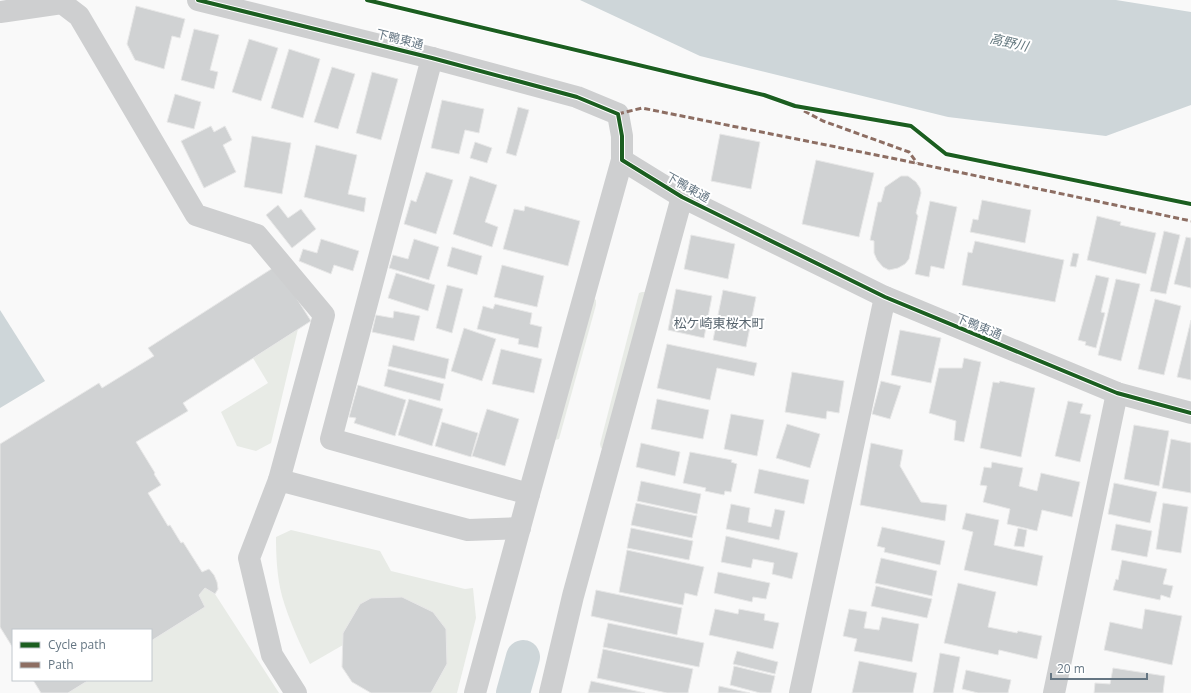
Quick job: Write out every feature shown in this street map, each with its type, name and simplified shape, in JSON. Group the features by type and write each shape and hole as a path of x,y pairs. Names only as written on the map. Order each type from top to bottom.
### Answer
{"street":[{"name":"下鴨東通","path":"198,0 432,58 577,97 618,114 622,136 622,160 682,197 885,297 1116,393 1191,413"},
{"path":"0,12 62,3 79,16 196,215 257,235 324,315 279,480 249,558 272,655 296,693"},
{"path":"432,58 331,439 528,494"},
{"path":"475,693 528,494 622,160"},
{"path":"550,693 574,596 682,197"},
{"path":"800,693 885,297"},
{"path":"1054,693 1116,393"},
{"path":"279,480 468,530 520,528"}],"shaded area":[{"path":"647,292 605,450 601,448 600,444 639,293"},
{"path":"593,298 596,300 596,305 559,439 555,440"},
{"path":"298,329 271,443 256,451 237,446 221,412 268,383 253,358"},
{"path":"291,530 380,551 391,571 465,589 473,588 476,618 457,693 431,693 447,664 402,597 371,598 360,604 343,633 343,645 310,664 288,614 279,581 276,537"},
{"path":"205,588 215,594 279,693 68,693 87,681 152,681 152,640 205,607 199,595"}],"water":[{"name":"高野川","path":"580,0 1116,0 1191,12 1191,105 1106,136 948,117 700,56"},
{"path":"0,310 45,381 0,408"}],"building":[{"path":"136,6 185,19 180,38 172,36 164,69 135,60 127,44"},
{"path":"194,29 219,35 210,70 218,72 214,89 181,80"},
{"path":"249,39 278,48 261,101 232,92"},
{"path":"289,49 320,59 303,118 271,108"},
{"path":"332,67 355,74 338,129 314,122"},
{"path":"372,72 398,79 381,140 356,133"},
{"path":"175,94 201,102 194,129 167,122"},
{"path":"442,100 484,109 479,133 465,130 459,154 431,148"},
{"path":"518,107 529,110 516,156 506,153"},
{"path":"211,126 214,132 225,126 232,140 223,145 236,172 204,188 181,141"},
{"path":"720,134 760,142 751,189 711,181"},
{"path":"252,136 291,143 282,194 244,187"},
{"path":"475,142 492,148 487,163 470,158"},
{"path":"316,145 357,155 348,194 366,198 364,212 304,197"},
{"path":"816,160 874,173 859,237 802,224"},
{"path":"426,172 453,180 436,234 404,224 411,200 416,202"},
{"path":"470,176 497,185 485,222 498,227 492,247 453,234"},
{"path":"901,176 908,176 916,182 921,193 916,213 918,216 909,259 905,264 898,268 889,270 883,267 877,260 874,253 874,241 870,240 878,202 881,202 885,187"},
{"path":"982,200 1031,210 1025,243 970,232 973,219 978,220"},
{"path":"930,201 957,207 944,269 931,266 929,277 915,274"},
{"path":"278,205 288,218 301,209 316,229 292,248 266,215"},
{"path":"525,206 580,221 568,266 503,249 514,209 524,211"},
{"path":"1097,216 1121,222 1120,225 1156,233 1146,274 1087,260"},
{"path":"1164,231 1180,235 1166,294 1150,291"},
{"path":"691,235 735,244 728,279 684,269"},
{"path":"1186,237 1191,238 1191,288 1174,284"},
{"path":"321,239 359,251 353,271 334,265 331,274 299,261 303,249 317,253"},
{"path":"414,239 439,247 429,280 389,268 393,255 408,259"},
{"path":"975,241 1064,260 1055,302 962,285 968,252 972,253"},
{"path":"452,247 482,256 477,275 447,266"},
{"path":"1073,253 1079,254 1076,267 1070,266"},
{"path":"502,265 544,276 537,307 494,297"},
{"path":"276,266 311,321 183,403 188,411 136,442 161,485 148,493 168,526 170,525 181,543 183,542 202,572 209,569 217,582 218,589 215,594 205,588 199,595 205,607 152,640 152,629 12,629 12,646 0,627 0,444 99,383 102,388 154,356 148,348"},
{"path":"396,273 435,285 428,311 388,298"},
{"path":"1096,275 1109,278 1101,312 1105,313 1096,348 1085,345 1086,342 1078,340"},
{"path":"1116,279 1140,284 1121,361 1098,355"},
{"path":"447,285 463,289 452,333 436,328"},
{"path":"676,289 712,296 704,338 668,330"},
{"path":"723,290 756,297 746,347 713,340"},
{"path":"1155,299 1181,306 1164,375 1138,369"},
{"path":"495,304 532,313 530,324 542,327 538,348 518,344 519,339 477,329 483,306 493,309"},
{"path":"394,311 420,316 414,341 372,332 376,315 393,318"},
{"path":"1191,320 1191,380 1177,377"},
{"path":"464,328 496,339 482,381 451,371"},
{"path":"900,330 941,338 931,383 891,375"},
{"path":"667,344 757,363 754,376 717,368 710,400 657,388"},
{"path":"393,345 449,359 445,379 388,366"},
{"path":"501,349 542,359 534,393 492,384"},
{"path":"964,358 981,362 964,442 954,440 956,421 929,413 939,368 962,368"},
{"path":"388,369 444,384 440,401 384,386"},
{"path":"792,372 844,381 839,413 827,411 826,419 785,412"},
{"path":"881,381 901,386 890,419 872,414"},
{"path":"1000,381 1035,388 1021,457 980,448 993,382 999,383"},
{"path":"358,385 406,400 395,436 354,423 356,418 349,417"},
{"path":"409,399 443,409 432,446 398,435"},
{"path":"657,399 709,410 703,439 651,429"},
{"path":"1068,401 1083,404 1080,413 1091,415 1080,462 1055,456"},
{"path":"487,409 519,419 505,466 472,456"},
{"path":"731,414 764,420 757,456 724,449"},
{"path":"442,422 478,433 471,457 435,446"},
{"path":"787,424 820,434 810,468 776,458"},
{"path":"1134,425 1169,431 1159,486 1124,479"},
{"path":"1171,439 1191,443 1191,493 1162,488"},
{"path":"641,443 680,452 675,476 636,467"},
{"path":"871,443 903,450 900,466 921,502 947,505 945,521 860,505"},
{"path":"690,452 732,460 731,462 737,464 731,492 725,491 724,495 705,491 706,488 683,483"},
{"path":"992,462 1023,468 1019,486 1037,491 1041,473 1080,482 1072,517 1042,510 1037,531 1007,524 1010,509 983,502 987,486 980,485 984,467 991,468"},
{"path":"759,469 809,480 804,504 754,493"},
{"path":"641,481 701,494 697,514 637,501"},
{"path":"1114,483 1157,492 1150,523 1108,514"},
{"path":"636,503 697,516 692,538 631,525"},
{"path":"1163,503 1188,507 1181,553 1156,549"},
{"path":"731,504 750,508 748,522 771,527 775,509 785,511 779,540 726,529"},
{"path":"966,513 999,520 994,545 1043,556 1037,586 964,570 973,532 962,529"},
{"path":"1116,524 1152,531 1147,557 1111,550"},
{"path":"882,527 945,541 940,565 884,552 885,548 877,546"},
{"path":"631,528 693,541 689,560 627,548"},
{"path":"1018,528 1027,530 1024,547 1014,546"},
{"path":"726,536 798,553 792,579 772,574 774,563 753,559 751,568 721,562"},
{"path":"627,550 704,567 697,596 685,593 683,605 619,592"},
{"path":"881,558 937,571 932,596 875,583"},
{"path":"1122,560 1167,569 1163,584 1173,586 1170,598 1161,595 1160,600 1113,590 1116,579 1118,580"},
{"path":"718,572 770,583 766,599 753,597 752,602 714,593"},
{"path":"958,583 996,592 988,627 1042,636 1037,659 999,650 998,655 944,643"},
{"path":"876,586 932,599 927,618 871,606"},
{"path":"596,590 682,608 677,635 591,616"},
{"path":"402,597 433,612 446,629 447,664 431,693 371,693 352,682 342,667 343,633 360,604 371,598"},
{"path":"715,609 738,614 739,609 765,614 764,620 779,623 773,649 709,635"},
{"path":"849,609 867,612 864,628 879,630 882,617 919,624 912,662 854,651 857,639 843,636"},
{"path":"1145,609 1182,616 1172,665 1104,650 1110,622 1142,629"},
{"path":"608,623 704,643 699,667 603,647"},
{"path":"603,649 693,669 688,693 667,693 597,678"},
{"path":"737,651 778,662 775,674 733,664"},
{"path":"940,653 960,657 953,693 933,693"},
{"path":"859,661 917,673 913,693 852,693"},
{"path":"734,666 775,676 771,693 760,693 730,685"},
{"path":"1113,668 1165,676 1163,693 1094,693 1095,683 1110,684"},
{"path":"966,670 1011,680 1008,693 978,693 962,689"},
{"path":"34,681 87,681 68,693 41,693"},
{"path":"591,681 645,693 588,693"},
{"path":"719,686 750,693 718,693"}],"waterway":[{"path":"513,693 523,657"}],"marked path":[{"path":"618,114 642,108 901,160 1191,221"},
{"path":"804,111 823,121 909,152 917,163"}],"cycle path":[{"path":"198,0 432,58 577,97 618,114 622,136 622,160 682,197 885,297 1117,393 1191,413"},
{"path":"367,0 764,95 795,106 911,126 946,154 1191,204"}],"district":[{"name":"松ケ崎東桜木町","path":"719,323"}]}
